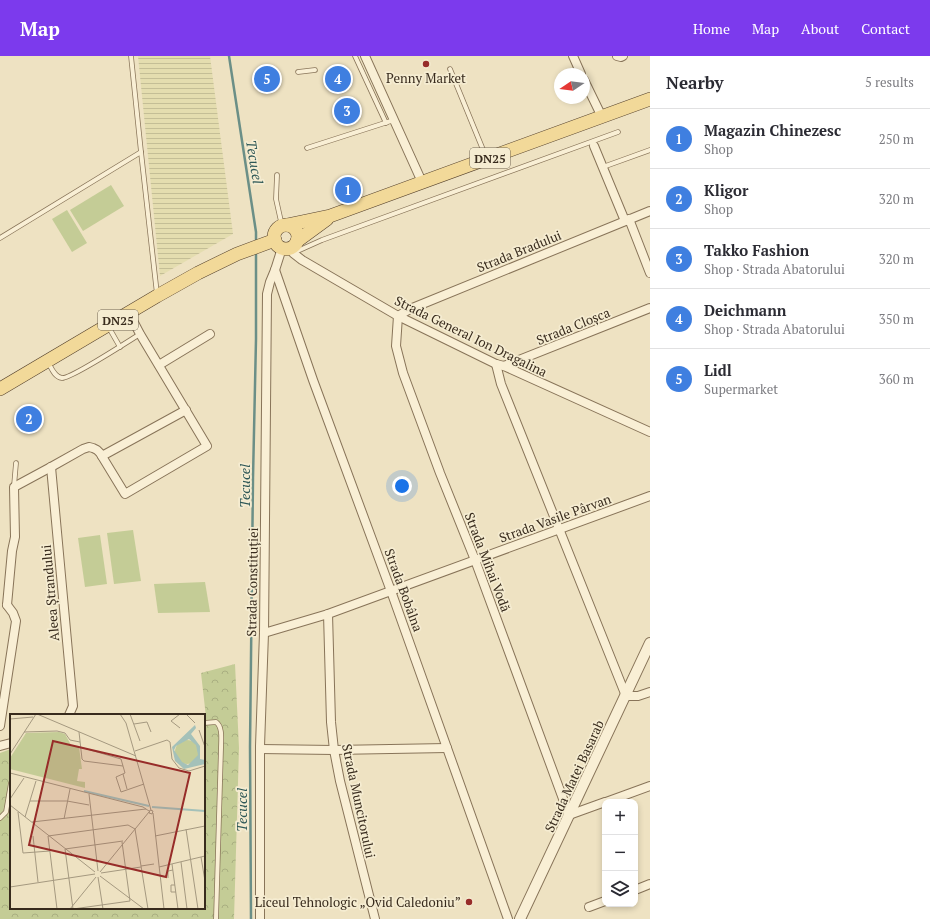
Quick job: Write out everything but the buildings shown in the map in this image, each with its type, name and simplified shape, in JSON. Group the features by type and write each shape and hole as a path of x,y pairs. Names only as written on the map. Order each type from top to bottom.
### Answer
{"main road":[{"name":"DN25","path":"285,226 330,216 650,99"},
{"name":"DN25","path":"0,389 48,362 157,296 205,270 237,254 284,246 330,216"},
{"path":"285,226 292,227 298,236 284,246 275,234 277,229 285,226"}],"street":[{"path":"365,56 390,121 422,182"},
{"path":"573,56 578,68"},
{"path":"617,56 623,56"},
{"path":"590,92 602,117"},
{"path":"594,146 650,273"},
{"name":"Strada Bradului","path":"398,316 410,309 650,211"},
{"name":"Strada Constituției","path":"260,919 260,749 264,633 267,294 284,246"},
{"name":"Strada General Ion Dragalina","path":"284,246 302,260 398,316 500,365 650,432"},
{"name":"Strada Bobâlna","path":"275,270 392,591 508,919"},
{"name":"Strada Cloșca","path":"500,365 650,308"},
{"path":"0,726 16,621 13,613 3,605 15,537 14,487 74,453 89,447 97,450 102,456 125,494 207,446 129,313"},
{"name":"Strada Mihai Vodă","path":"398,316 396,346 403,373 440,473 475,560 569,815"},
{"path":"159,365 210,334"},
{"path":"500,365 501,384 626,696 638,696 650,692"},
{"path":"102,456 186,410"},
{"name":"Aleea Ștrandului","path":"50,467 73,706 69,714"},
{"name":"Strada Vasile Pârvan","path":"264,633 328,614 650,496"},
{"name":"Strada Muncitorului","path":"328,614 331,722 334,750 340,781 375,919"},
{"name":"Strada Matei Basarab","path":"520,919 650,643"},
{"path":"0,746 10,743"},
{"path":"260,749 334,750 447,748"},
{"path":"613,799 650,786"},
{"path":"569,815 602,803"},
{"path":"638,889 650,884"},
{"path":"589,907 602,902"}],"lane":[{"path":"131,56 157,296"},
{"path":"308,148 390,121 355,56"},
{"path":"450,69 487,159"},
{"path":"298,72 315,70"},
{"path":"284,246 322,240 618,132"},
{"path":"603,167 650,150"},
{"path":"0,238 141,152"},
{"path":"277,175 276,199 285,226"},
{"path":"108,326 120,347"},
{"path":"48,362 55,374 64,378 120,347 140,334"},
{"path":"14,487 16,464"},
{"path":"205,723 216,722 219,724 220,728 221,748 216,919"},
{"path":"0,818 6,812 10,789"}],"shaded area":[{"path":"138,56 210,56 233,234 160,276"}],"green space":[{"path":"111,185 124,206 83,231 70,210"},
{"path":"67,210 87,243 72,252 52,219"},
{"path":"133,530 141,581 114,584 107,533"},
{"path":"100,535 107,584 85,587 78,538"},
{"path":"205,582 210,612 158,613 154,584"},
{"path":"235,664 239,748 234,919 0,919 0,753 10,749 10,909 205,909 206,717 201,673"}],"waterway":[{"name":"Tecucel","path":"229,56 256,232 256,243"},
{"name":"Tecucel","path":"251,919 250,747 256,252"}],"place":[{"name":"Penny Market","path":"426,64"},
{"name":"Lidl","path":"267,79"},
{"name":"Deichmann","path":"338,79"},
{"name":"Takko Fashion","path":"347,111"},
{"name":"Magazin Chinezesc","path":"348,190"},
{"name":"Kligor","path":"29,419"},
{"name":"Liceul Tehnologic „Ovid Caledoniu”","path":"469,902"}]}
